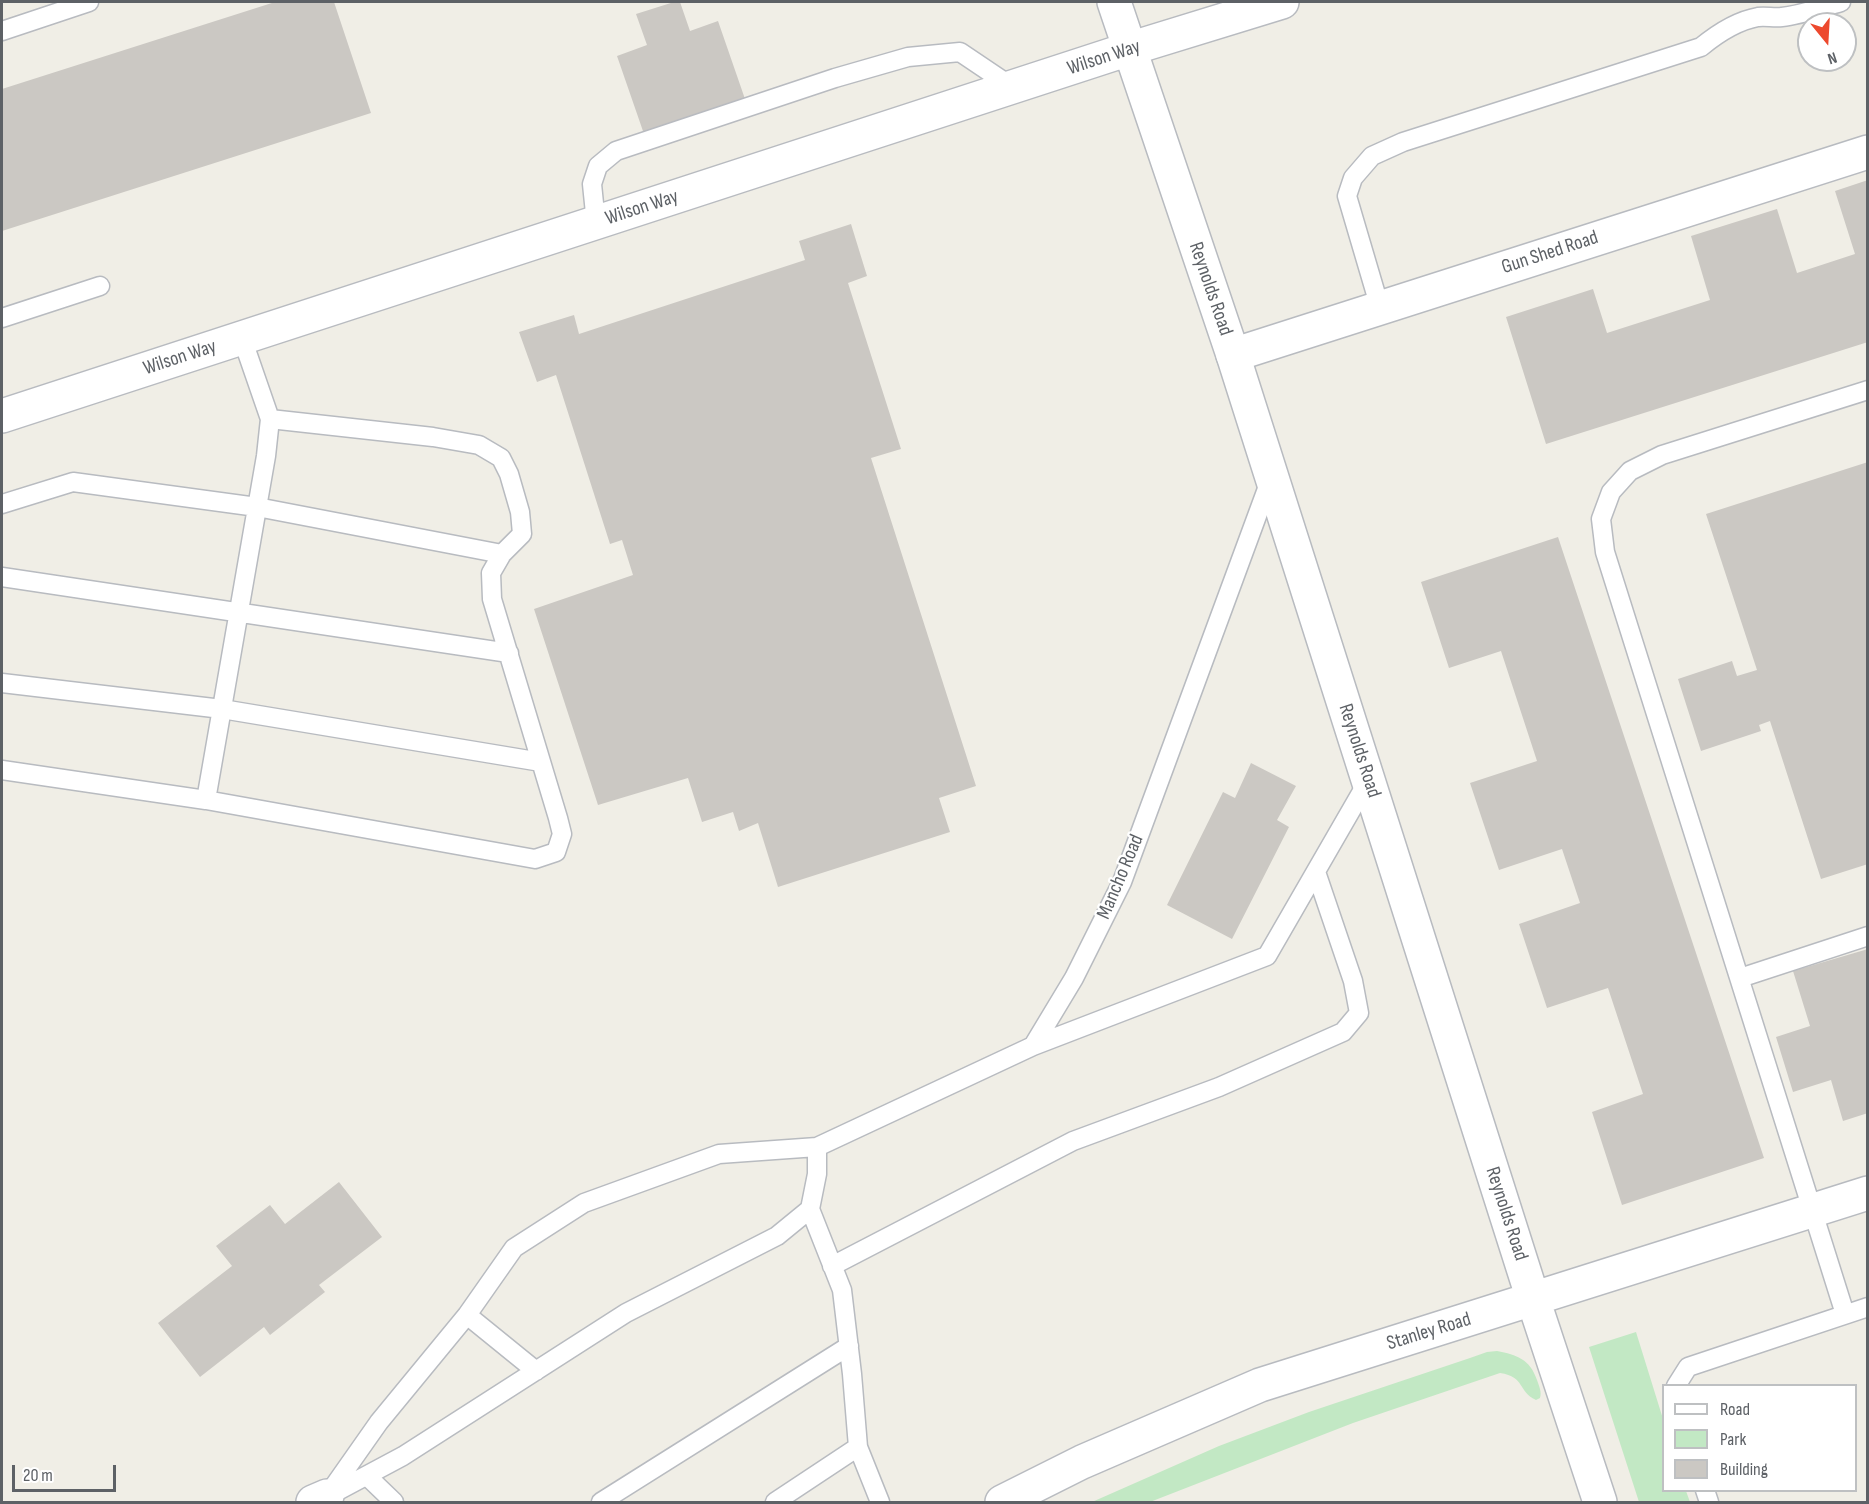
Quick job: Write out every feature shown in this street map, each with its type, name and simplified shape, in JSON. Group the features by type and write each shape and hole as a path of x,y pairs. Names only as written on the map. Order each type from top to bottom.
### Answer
{"street":[{"name":"Reynolds Road","path":"1114,2 1233,355 1600,1503"},
{"name":"Wilson Way","path":"2,416 1012,87 1282,2"},
{"name":"Gun Shed Road","path":"1233,355 1868,152"},
{"name":"Stanley Road","path":"1002,1503 1082,1462 1260,1385 1868,1193"}],"lane":[{"path":"2,31 88,2"},
{"path":"1380,308 1347,196 1353,178 1372,156 1403,142 1701,47 1717,34 1738,22 1761,17 1781,17 1841,2"},
{"path":"596,223 592,184 598,166 616,151 835,78 908,57 960,52 1012,87"},
{"path":"2,318 100,286"},
{"path":"206,800 266,456 270,419 242,338"},
{"path":"1845,1314 1605,552 1601,519 1611,492 1630,471 1662,454 1868,390"},
{"path":"2,770 206,800 535,859 556,852 562,834 492,598 490,573 502,554 522,534 520,512 509,474 501,458 479,446 433,437 270,419"},
{"name":"Mancho Road","path":"1033,1046 1074,978 1122,882 1272,477"},
{"path":"2,504 73,482 257,507 502,554"},
{"path":"2,577 508,653"},
{"path":"2,683 222,709 541,762"},
{"path":"320,1499 379,1422 467,1315 514,1248 584,1203 719,1154 817,1147 1033,1046 1267,956 1368,781"},
{"path":"832,1266 1073,1141 1219,1087 1342,1032 1359,1013 1353,981 1316,872"},
{"path":"1740,978 1868,936"},
{"path":"817,1147 817,1174 810,1209 842,1290 858,1446 880,1503"},
{"path":"320,1499 403,1456 626,1313 777,1236 810,1209"},
{"path":"1677,1384 1688,1367 1868,1307"},
{"path":"467,1315 536,1371"},
{"path":"601,1503 849,1346"},
{"path":"775,1503 858,1446"},
{"path":"367,1476 394,1503"}],"green space":[{"path":"1636,1332 1662,1416 1662,1492 1686,1492 1690,1502 1639,1502 1589,1347"},
{"path":"1497,1351 1517,1356 1531,1367 1537,1380 1540,1398 1536,1400 1526,1393 1514,1378 1500,1373 1353,1423 1150,1502 1092,1502 1219,1446 1309,1412 1487,1352"}],"building":[{"path":"275,2 334,2 371,113 2,231 2,89"},
{"path":"680,2 690,31 718,21 745,99 644,134 617,56 647,45 636,14"},
{"path":"1868,180 1868,342 1546,444 1506,317 1593,289 1607,333 1710,300 1691,236 1777,209 1797,273 1855,254 1835,191"},
{"path":"851,224 867,276 848,283 901,449 871,458 976,786 939,798 950,832 778,887 758,823 739,831 733,812 702,822 688,778 598,805 534,609 633,575 622,540 610,544 556,375 537,382 519,332 574,315 579,334 805,260 799,241"},
{"path":"1868,462 1868,864 1821,879 1770,721 1759,725 1761,731 1701,751 1678,679 1732,661 1737,676 1757,670 1706,514"},
{"path":"1558,537 1764,1158 1622,1205 1592,1112 1643,1094 1608,988 1547,1008 1519,924 1580,903 1562,849 1499,870 1470,783 1537,761 1501,651 1449,668 1421,582"},
{"path":"1251,763 1296,786 1277,820 1289,827 1232,939 1167,905 1223,792 1235,798"},
{"path":"1868,949 1868,1113 1843,1121 1831,1080 1793,1092 1776,1037 1810,1026 1793,971"},
{"path":"339,1182 382,1237 319,1285 325,1292 270,1335 264,1327 200,1377 158,1323 232,1266 216,1246 270,1205 285,1224"}]}
